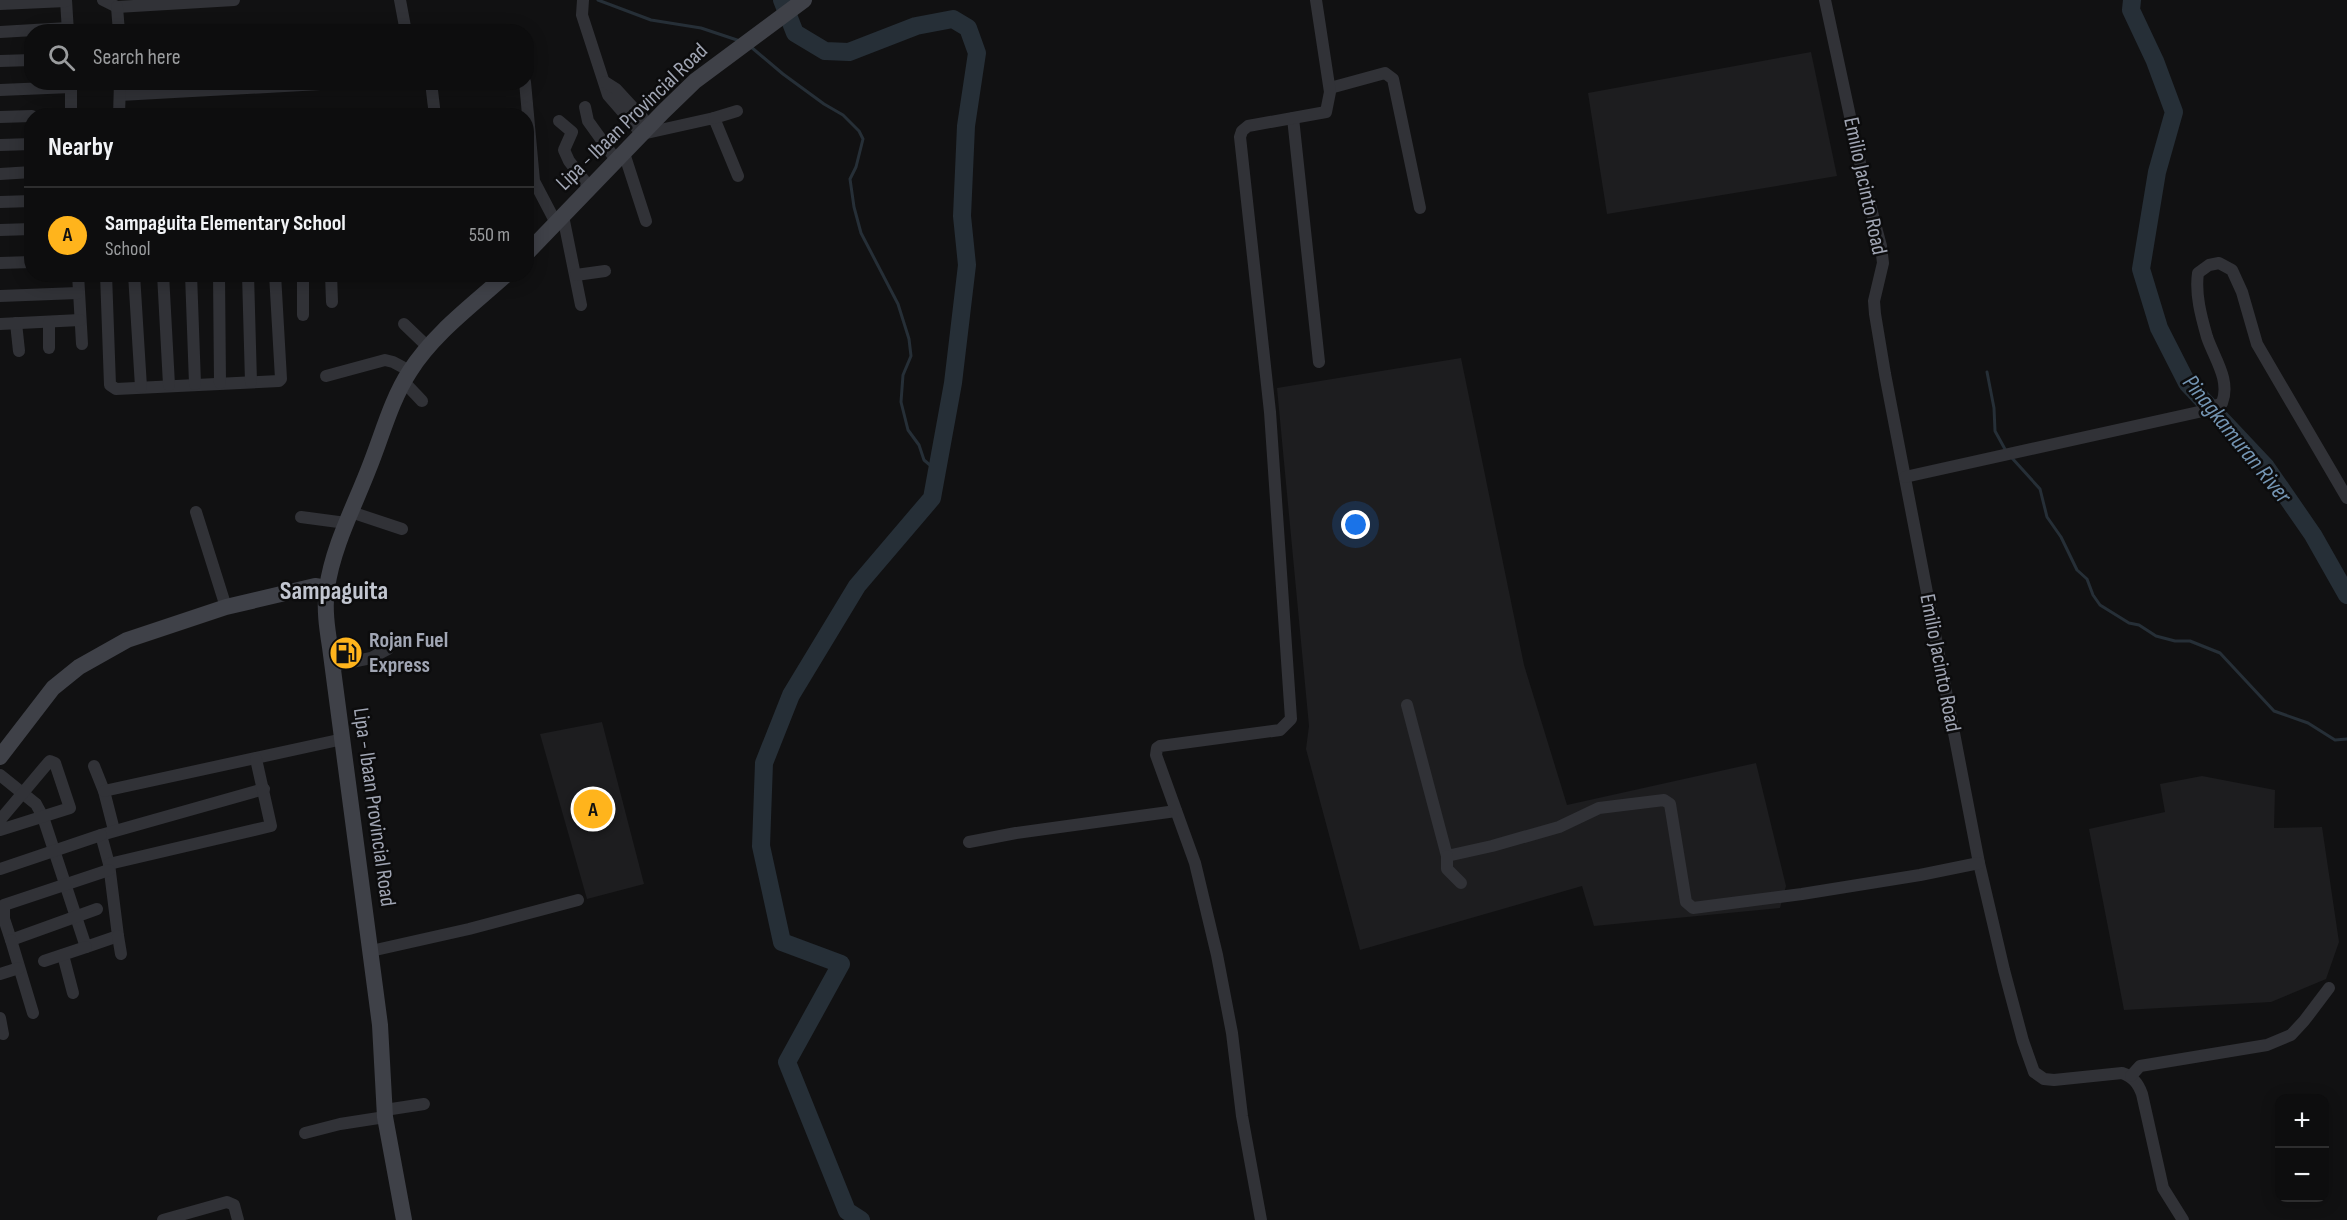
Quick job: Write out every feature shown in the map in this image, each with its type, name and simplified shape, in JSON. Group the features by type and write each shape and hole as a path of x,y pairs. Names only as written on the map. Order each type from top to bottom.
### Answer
{"main road":[{"name":"Lipa - Ibaan Provincial Road","path":"534,246 695,81 775,24 798,4"},
{"name":"Lipa - Ibaan Provincial Road","path":"404,1220 385,1114 380,1025 326,619 327,588 332,564 348,518 407,376 429,348 499,282"},
{"path":"0,757 53,688 79,667 127,640 226,606 315,586 327,588"}],"street":[{"path":"0,4 66,0 68,24"},
{"path":"103,0 117,7 234,0"},
{"path":"400,0 404,24"},
{"path":"583,0 582,15 608,95 646,130 714,118 737,111"},
{"path":"1261,1220 1242,1116 1232,1033 1217,955 1195,864 1156,755 1157,748 1280,730 1291,719 1270,412 1240,137 1242,131 1248,126 1326,112 1330,88 1316,0"},
{"name":"Emilio Jacinto Road","path":"1825,0 1865,186 1881,246 1883,263 1874,301 1875,314 1979,863 2014,1008 2034,1072 2044,1079 2122,1073 2130,1076"},
{"path":"117,7 118,24"},
{"path":"0,32 24,31"},
{"path":"0,61 24,60"},
{"path":"1330,88 1385,73 1393,80 1420,208"},
{"path":"0,90 24,88"},
{"path":"71,90 71,108"},
{"path":"119,108 120,90"},
{"path":"432,90 434,108"},
{"path":"526,90 527,108"},
{"path":"585,107 588,121 620,157 646,221"},
{"path":"0,117 24,116"},
{"path":"714,118 738,176"},
{"path":"1293,118 1318,362"},
{"path":"559,121 572,132 564,150 569,161 590,188"},
{"path":"0,145 24,144"},
{"path":"0,174 24,172"},
{"path":"534,181 559,220 576,275 581,304"},
{"path":"0,202 24,201"},
{"path":"0,230 24,229"},
{"path":"0,263 24,262"},
{"path":"1905,477 2209,409 2222,403 2226,392 2222,374 2207,337 2196,288 2198,273 2209,265 2219,263 2232,270 2242,292 2257,345 2347,498"},
{"path":"576,275 605,271"},
{"path":"78,282 82,344"},
{"path":"106,282 110,385 112,388 276,382 281,379 275,282"},
{"path":"134,282 141,387"},
{"path":"164,282 169,386"},
{"path":"191,282 195,384"},
{"path":"219,282 220,383"},
{"path":"248,282 251,382"},
{"path":"303,282 303,315"},
{"path":"331,282 332,302"},
{"path":"0,296 78,293"},
{"path":"0,324 80,320"},
{"path":"49,348 50,322"},
{"path":"16,323 19,351"},
{"path":"404,324 429,348"},
{"path":"326,376 385,360 393,362 407,376 423,401"},
{"path":"196,512 226,606"},
{"path":"301,517 348,518 402,529"},
{"path":"332,666 371,658 388,649"},
{"path":"1407,705 1447,856 1447,869 1461,883"},
{"path":"104,791 343,739"},
{"path":"33,1013 4,919 2,900 65,885 109,867 269,827 271,823 256,759"},
{"path":"0,820 48,763 50,761 55,763 70,808 0,830"},
{"path":"94,766 104,791 114,830"},
{"path":"0,776 24,792 36,804 44,817 86,947"},
{"path":"0,869 114,830 264,789"},
{"path":"1447,856 1559,827 1599,808 1664,800 1670,804 1686,902 1693,908 1802,894 1979,863"},
{"path":"969,842 1016,833 1176,812"},
{"path":"101,835 109,867 121,954"},
{"path":"371,951 469,929 578,900"},
{"path":"10,940 97,909"},
{"path":"44,961 118,936"},
{"path":"63,955 73,993"},
{"path":"0,974 19,968"},
{"path":"2183,1220 2163,1188 2142,1094 2138,1084 2130,1076 2140,1066 2267,1045 2291,1035 2329,988"},
{"path":"0,1018 3,1034"},
{"path":"305,1133 424,1104"},
{"path":"163,1220 194,1216 232,1202 238,1220"}],"shaded area":[{"path":"1811,52 1837,176 1607,214 1588,93"},
{"path":"1461,358 1524,665 1567,805 1756,763 1786,886 1780,908 1594,926 1582,886 1360,950 1306,749 1309,726 1277,388"},
{"path":"602,722 644,884 587,899 540,734"},
{"path":"2202,776 2275,790 2274,828 2322,827 2339,942 2326,979 2271,1002 2124,1010 2089,829 2165,812 2160,784"}],"waterway":[{"path":"598,0 651,20 701,28 740,41"},
{"path":"782,0 795,33 825,51 849,52 916,26 953,19 968,28 977,53 966,126 962,216 967,265 953,383 932,498 857,586 791,695 764,763 761,846 782,942 841,964 787,1062 847,1211 861,1220"},
{"name":"Pinagkamuran River","path":"2132,0 2131,10 2155,61 2174,112 2157,172 2141,269 2159,328 2187,383 2266,467 2313,535 2347,595"},
{"path":"751,47 783,74 843,115 859,131 863,139 856,167 850,179 854,207 861,233 898,304 909,339 911,356 903,375 901,402 908,430 919,445 924,460 937,471"},
{"path":"1987,372 1994,408 1995,431 2006,451"},
{"path":"2012,458 2040,489 2047,517 2061,537 2077,570 2087,579 2100,605 2156,636 2175,641 2190,641 2220,653 2274,711 2308,723 2335,740 2347,739"}],"place":[{"name":"Rojan Fuel Express","path":"346,653"},
{"name":"Sampaguita Elementary School","path":"593,809"}],"district":[{"name":"Sampaguita","path":"334,591"}]}
